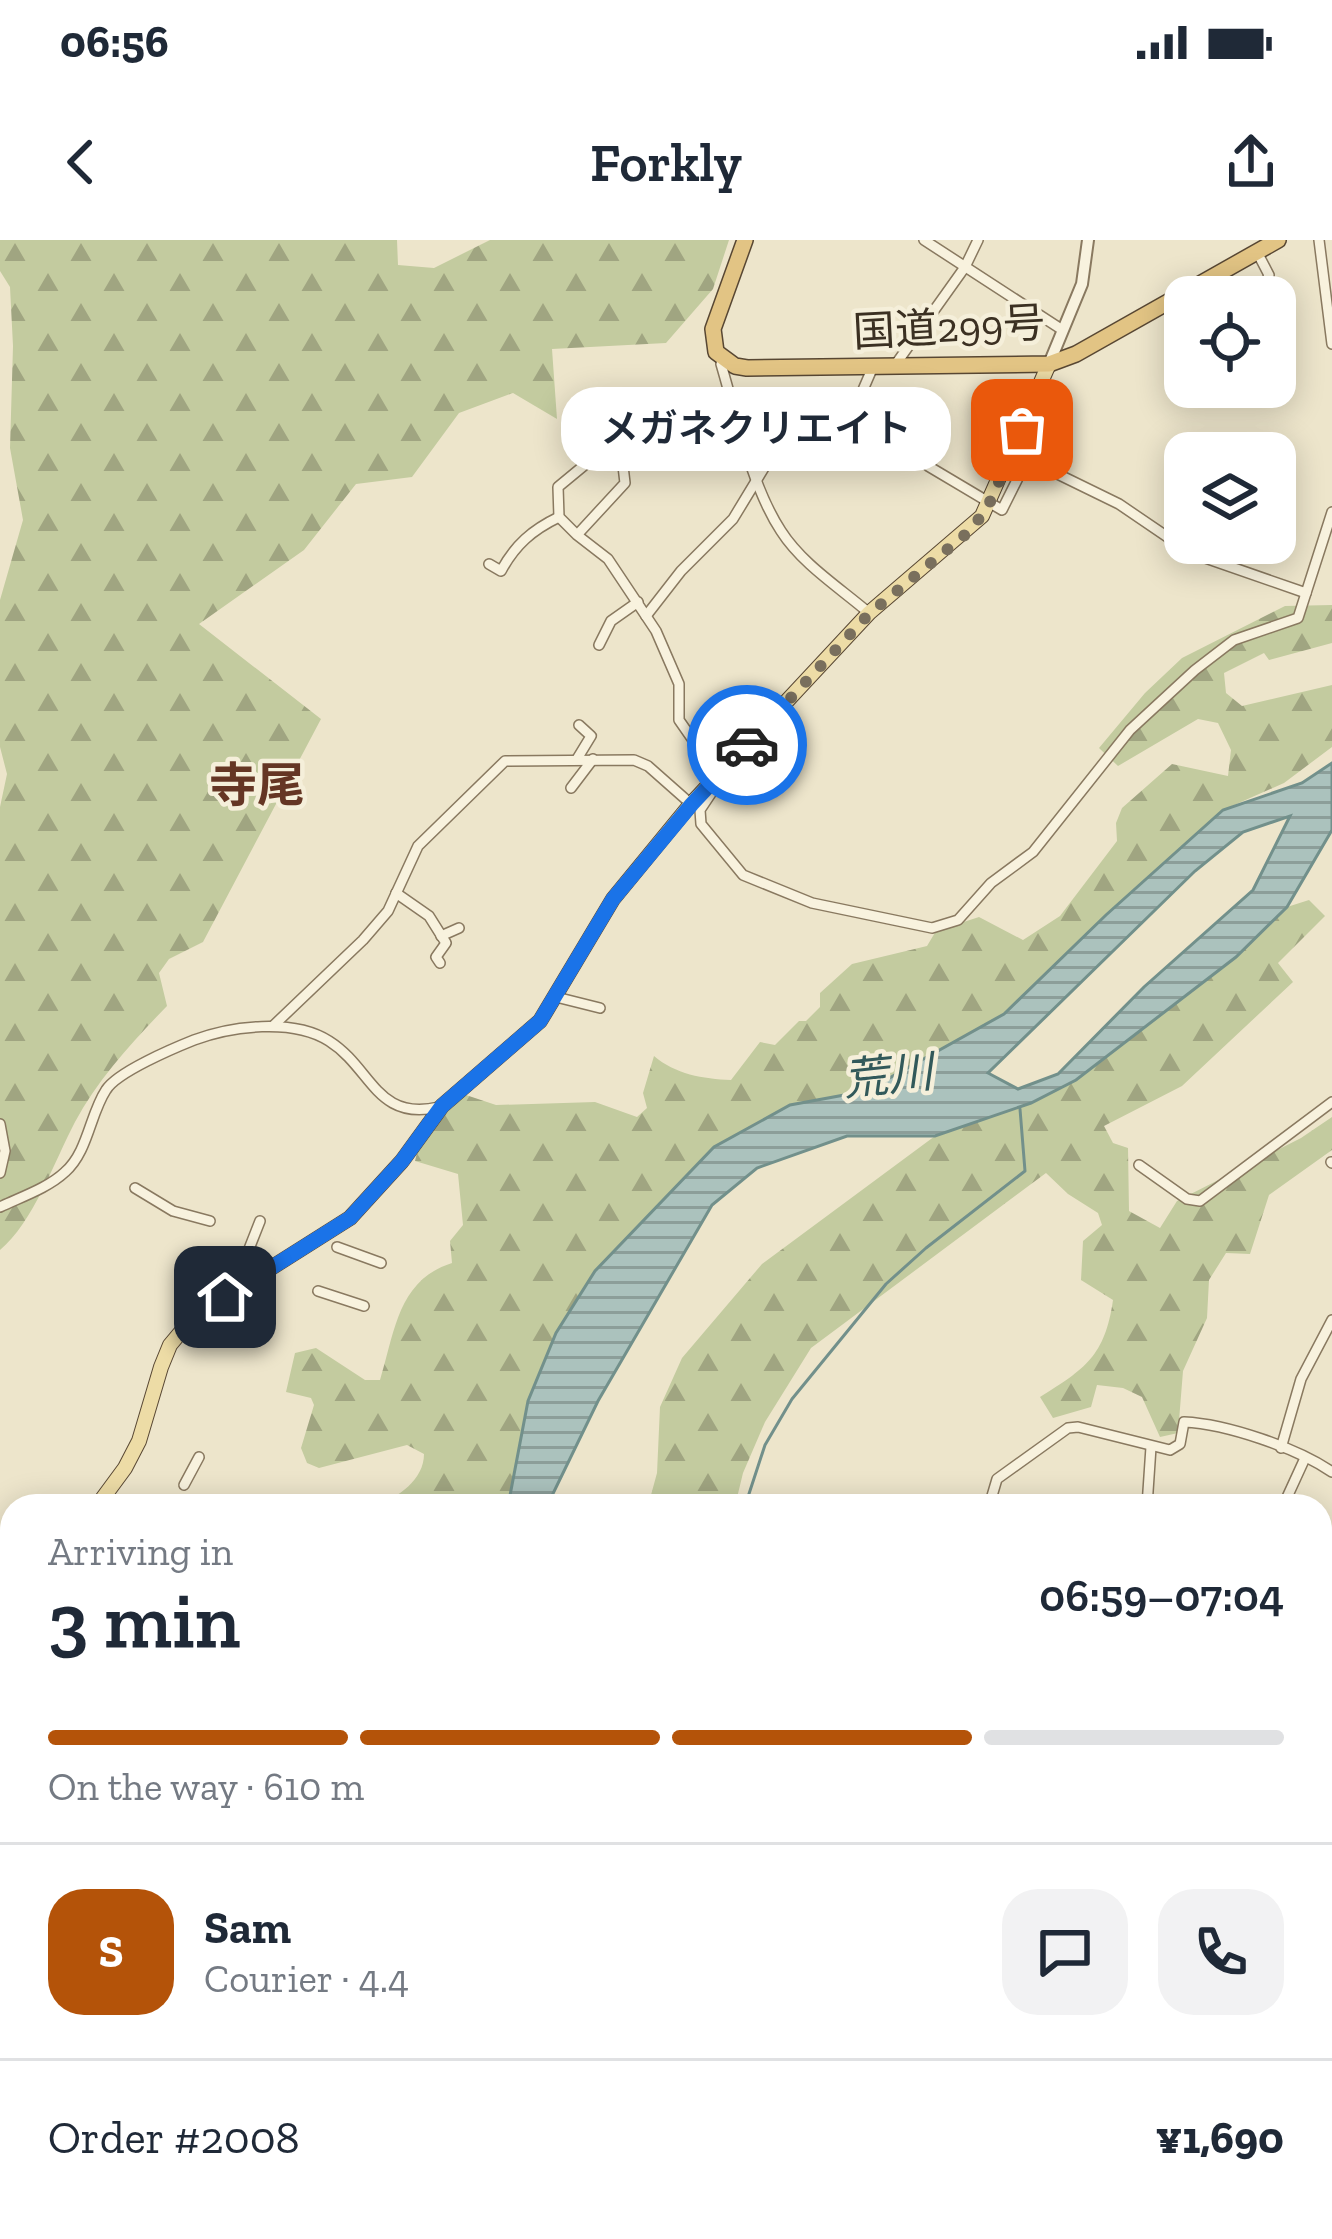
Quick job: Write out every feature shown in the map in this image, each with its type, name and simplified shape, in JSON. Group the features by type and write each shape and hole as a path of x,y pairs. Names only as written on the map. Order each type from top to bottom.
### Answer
{"highway":[{"path":"725,360 716,352 713,329 745,240"},
{"name":"国道299号","path":"725,360 747,368 1049,364 1076,354 1278,240"}],"main road":[{"path":"107,1494 139,1441 170,1345 185,1327 350,1218 402,1161 442,1106 520,1041 556,997 613,899 692,804 869,614 972,529 989,504 1049,364"}],"street":[{"path":"924,240 1061,329"},
{"path":"893,368 978,240"},
{"path":"1049,364 1082,284 1088,240"},
{"path":"1318,240 1332,344"},
{"path":"1257,252 1269,276"},
{"path":"725,360 727,385 783,535 869,614"},
{"path":"856,406 872,369"},
{"path":"646,616 681,571 733,519 772,453 804,424 834,406 856,406 928,466 1002,510 1024,466 1033,462 1119,504 1191,553 1306,592"},
{"path":"577,535 625,484 623,466 604,449 558,487 559,517 577,535 608,559 646,616 679,684 680,720 714,780 700,810 700,824 743,875 812,902 932,928 958,920 991,883 1034,852 1142,718 1234,640 1294,621 1332,512"},
{"path":"489,564 501,571 512,551 535,529 559,517"},
{"path":"598,645 611,620 638,602"},
{"path":"578,759 591,736 579,725"},
{"path":"273,1027 363,940 388,911 418,846 499,765 514,759 621,758 648,766 692,804"},
{"path":"571,788 593,759"},
{"path":"396,893 429,916 446,943 436,957 440,963"},
{"path":"441,936 459,928"},
{"path":"556,997 599,1008"},
{"path":"0,1207 49,1184 72,1164 104,1091 113,1081 192,1041 236,1028 273,1027 329,1041 396,1108 422,1111 442,1106"},
{"path":"1139,1166 1187,1199 1200,1201 1332,1102"},
{"path":"0,1124 5,1151 0,1173"},
{"path":"135,1188 173,1211 210,1221"},
{"path":"260,1221 249,1249 275,1266"},
{"path":"337,1247 381,1263"},
{"path":"196,1253 254,1279"},
{"path":"318,1291 364,1306"},
{"path":"1281,1448 1301,1378 1332,1320"},
{"path":"992,1494 997,1479 1068,1428 1092,1428 1150,1447 1175,1448 1184,1435 1184,1423 1222,1428 1332,1472"},
{"path":"1148,1494 1150,1447"},
{"path":"184,1485 200,1456"},
{"path":"1288,1494 1305,1458"}],"green space":[{"path":"0,240 397,240 398,265 434,268 490,240 729,240 713,289 666,343 552,349 557,419 513,393 459,413 412,477 356,484 304,550 199,624 321,719 203,942 169,959 159,973 167,1006 94,1091 33,1208 0,1250 0,807 7,774 0,747 0,600 23,520 10,448 13,346 10,287 0,271"},
{"path":"1332,605 1332,643 1269,660 1264,653 1224,673 1226,693 1242,706 1332,685 1332,747 1284,783 1223,810 1004,1014 865,1091 790,1105 714,1147 595,1271 528,1401 510,1494 397,1494 415,1480 423,1463 424,1454 407,1445 319,1468 307,1463 301,1448 314,1405 311,1398 286,1392 295,1353 316,1348 365,1380 380,1380 409,1295 434,1271 452,1263 450,1241 463,1225 458,1174 415,1161 419,1145 463,1094 496,1105 595,1102 637,1117 647,1108 643,1093 654,1056 690,1074 731,1080 760,1042 775,1045 799,1021 806,1021 820,1007 820,993 852,964 927,946 936,931 979,917 1023,940 1060,916 1117,841 1116,823 1122,808 1172,764 1228,776 1231,750 1218,723 1198,719 1118,766 1099,748 1182,658 1285,606"},
{"path":"1309,900 1325,916 1278,963 1293,982 1182,1086 1104,1126 1113,1143 1128,1148 1129,1211 1160,1228 1177,1201 1301,1138 1332,1117 1332,1150 1269,1195 1250,1254 1226,1253 1209,1280 1207,1318 1183,1371 1178,1433 1160,1437 1142,1397 1123,1388 1097,1385 1091,1407 1053,1418 1040,1397 1090,1359 1105,1335 1113,1300 1081,1280 1083,1241 1102,1225 1098,1213 1046,1173 811,1348 765,1422 738,1494 651,1494 657,1473 660,1407 682,1358 762,1264 935,1136 1031,1103 1076,1080 1214,973 1287,907"}],"water":[{"path":"1332,763 1332,830 1287,907 1236,957 1076,1080 1031,1103 935,1136 847,1136 757,1168 712,1205 598,1401 553,1494 510,1494 528,1401 556,1333 595,1271 714,1147 790,1105 866,1091 1004,1014 1223,810 1302,783","holes":["1290,816 1253,890 1144,987 1058,1074 1018,1089 988,1073 1195,871 1243,832"]}],"waterway":[{"path":"749,1494 765,1445 792,1399 886,1284 1025,1171 1020,1109"}],"way so far":[{"path":"747,745 869,614 972,529 989,504 1022,430"}],"place":[{"name":"メガネクリエイト","path":"1022,430"}],"district":[{"name":"寺尾","path":"257,785"}],"route":[{"path":"225,1297 350,1218 402,1161 442,1106 540,1021 613,899 747,745"}],"water label":[{"name":"荒川","path":"888,1076"}]}
